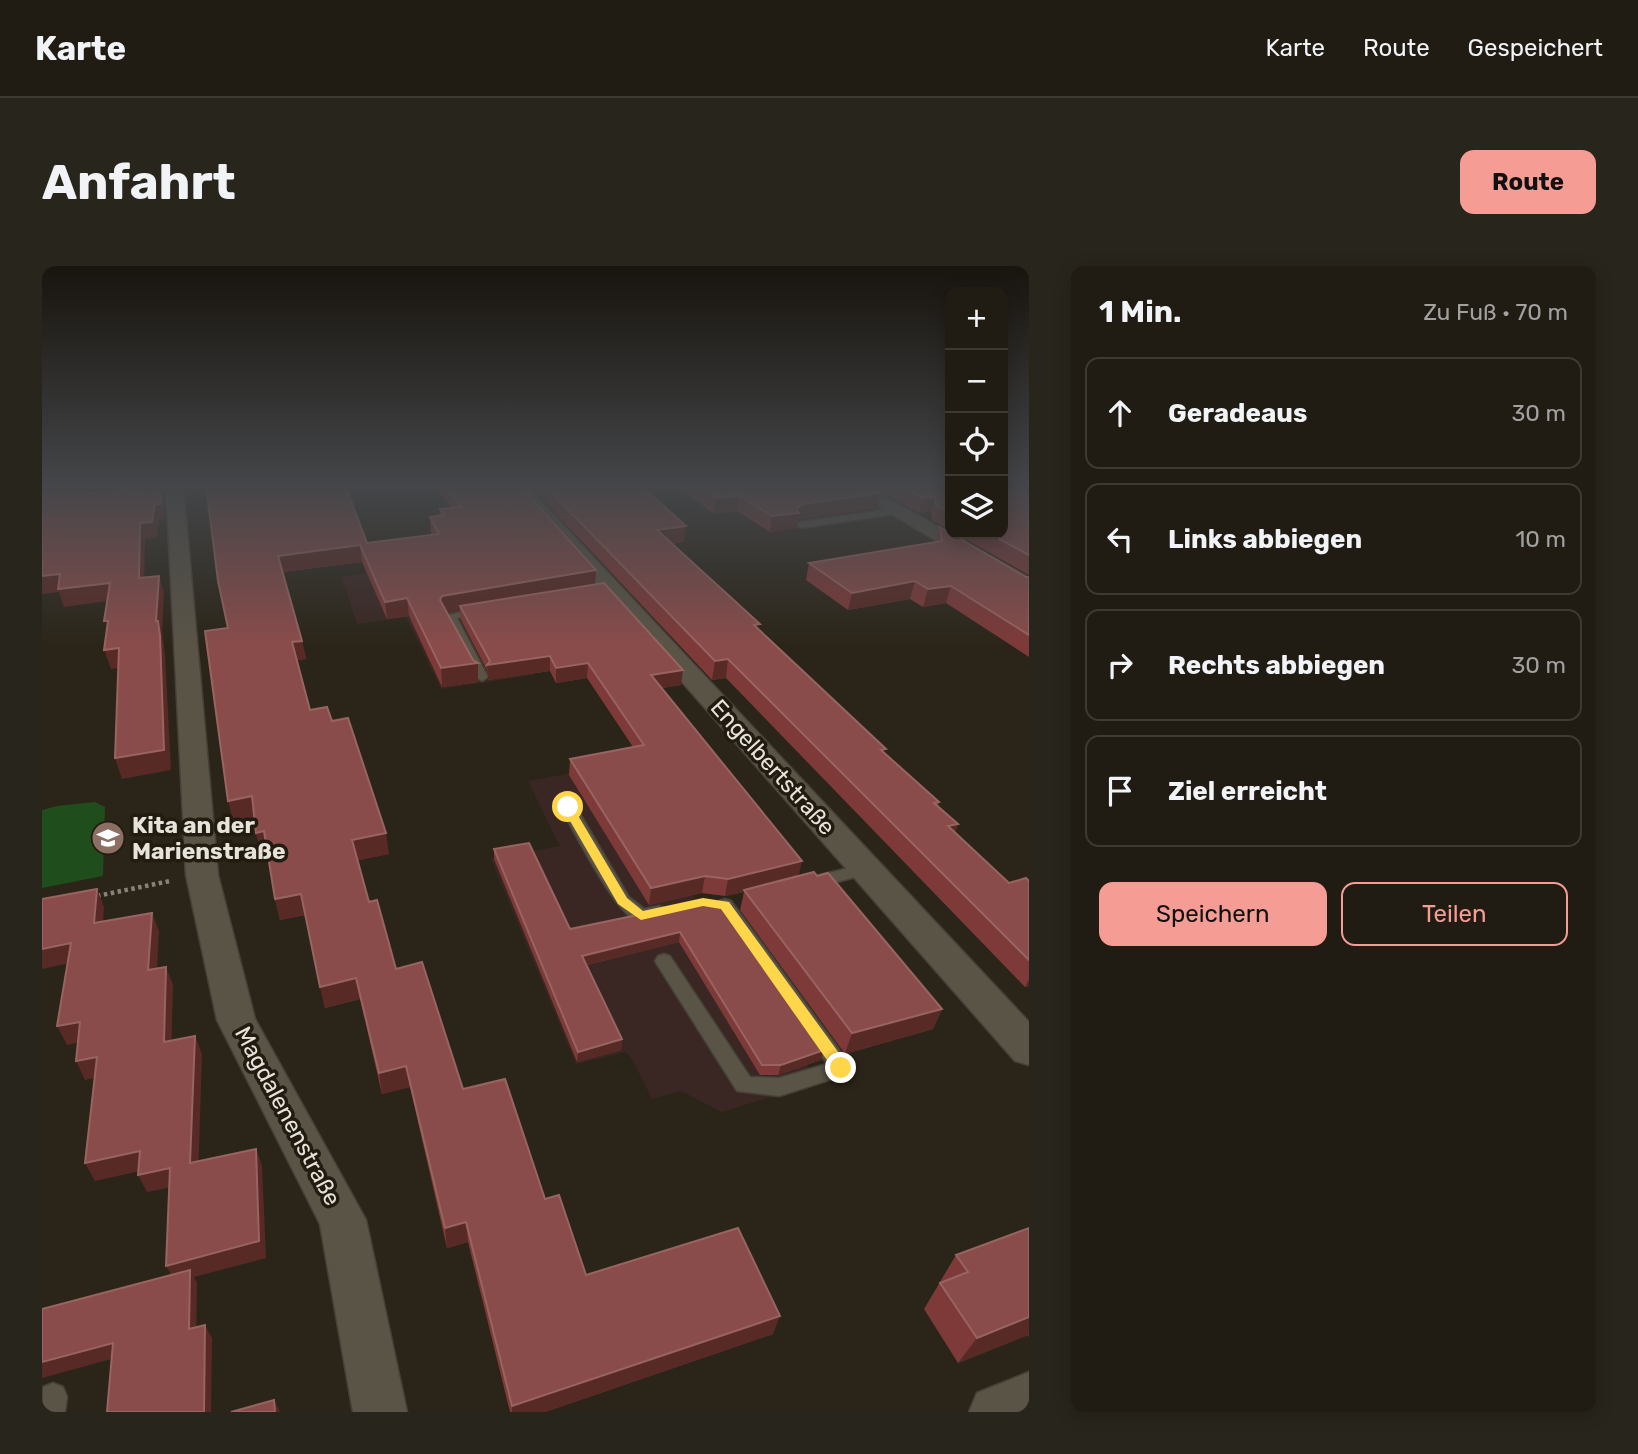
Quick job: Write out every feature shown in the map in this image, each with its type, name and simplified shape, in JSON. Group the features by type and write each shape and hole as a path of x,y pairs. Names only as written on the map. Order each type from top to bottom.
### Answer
{"street":[{"name":"Magdalenenstraße","path":"175,538 202,875 236,1020 344,1220 380,1412"},
{"name":"Engelbertstraße","path":"562,538 606,591 866,869 1029,1049"},
{"path":"945,538 1029,587"},
{"path":"996,1412 1029,1399"}],"lane":[{"path":"482,677 450,616 490,610"},
{"path":"568,807 623,901 641,916 678,907"},
{"path":"800,886 866,869"},
{"path":"664,961 744,1085 779,1087 841,1068 731,904 703,902"}],"path":[{"path":"95,896 202,875"}],"shaded area":[{"path":"389,570 484,600 533,675 441,689 406,617 357,624 342,577"},
{"path":"606,767 818,1082 722,1112 681,1091 652,1099 626,1052 576,1064 491,859 560,846 528,781"}],"green space":[{"path":"95,802 105,807 103,876 42,888 42,810"}],"building":[{"path":"42,538 140,538 139,578 159,576 156,621 160,636 164,750 115,758 119,648 104,650 108,621 104,621 110,583 58,589 60,574 42,576"},
{"path":"213,538 365,538 367,543 403,538 567,538 596,570 442,596 440,600 473,660 478,663 441,668 407,598 385,602 360,545 278,556 302,641 292,642 310,710 327,707 332,721 348,718 386,833 352,840 369,902 377,900 396,969 422,962 463,1089 505,1079 545,1199 559,1195 586,1275 738,1228 780,1316 512,1406 466,1222 445,1228 406,1066 379,1073 356,978 320,987 301,894 275,899 264,831 256,833 252,796 228,801 205,631 228,628"},
{"path":"596,538 666,538 760,624 754,625 886,749 881,750 939,802 934,803 958,824 948,826 1009,883 1026,878 1029,881 1029,960 728,659 715,661"},
{"path":"942,538 961,539 1029,577 1029,635 951,586 928,589 915,581 852,593 809,563 942,541"},
{"path":"1008,538 1029,538 1029,555 999,539"},
{"path":"604,583 683,670 651,675 802,861 728,879 705,876 651,888 570,759 644,745 588,663 556,668 550,656 487,665 490,661 460,606"},
{"path":"529,843 570,929 705,901 720,902 824,1050 781,1065 762,1065 680,932 582,956 622,1039 578,1052 494,849"},
{"path":"814,872 817,876 828,873 942,1009 852,1033 744,890"},
{"path":"97,889 94,923 152,913 148,970 166,967 164,1042 195,1036 190,1163 256,1149 259,1241 166,1266 170,1168 138,1175 140,1151 85,1163 97,1057 76,1061 80,1022 57,1026 71,943 42,949 42,899"},
{"path":"1029,1228 1029,1317 977,1338 940,1283 968,1272 956,1255"},
{"path":"190,1270 189,1329 205,1325 204,1412 107,1412 113,1343 42,1362 42,1309"},
{"path":"274,1400 275,1412 231,1412"}],"place":[{"name":"Kita an der Marienstraße","path":"108,838"}],"route":[{"path":"568,807 623,901 641,916 703,902 725,905 841,1068"}]}
